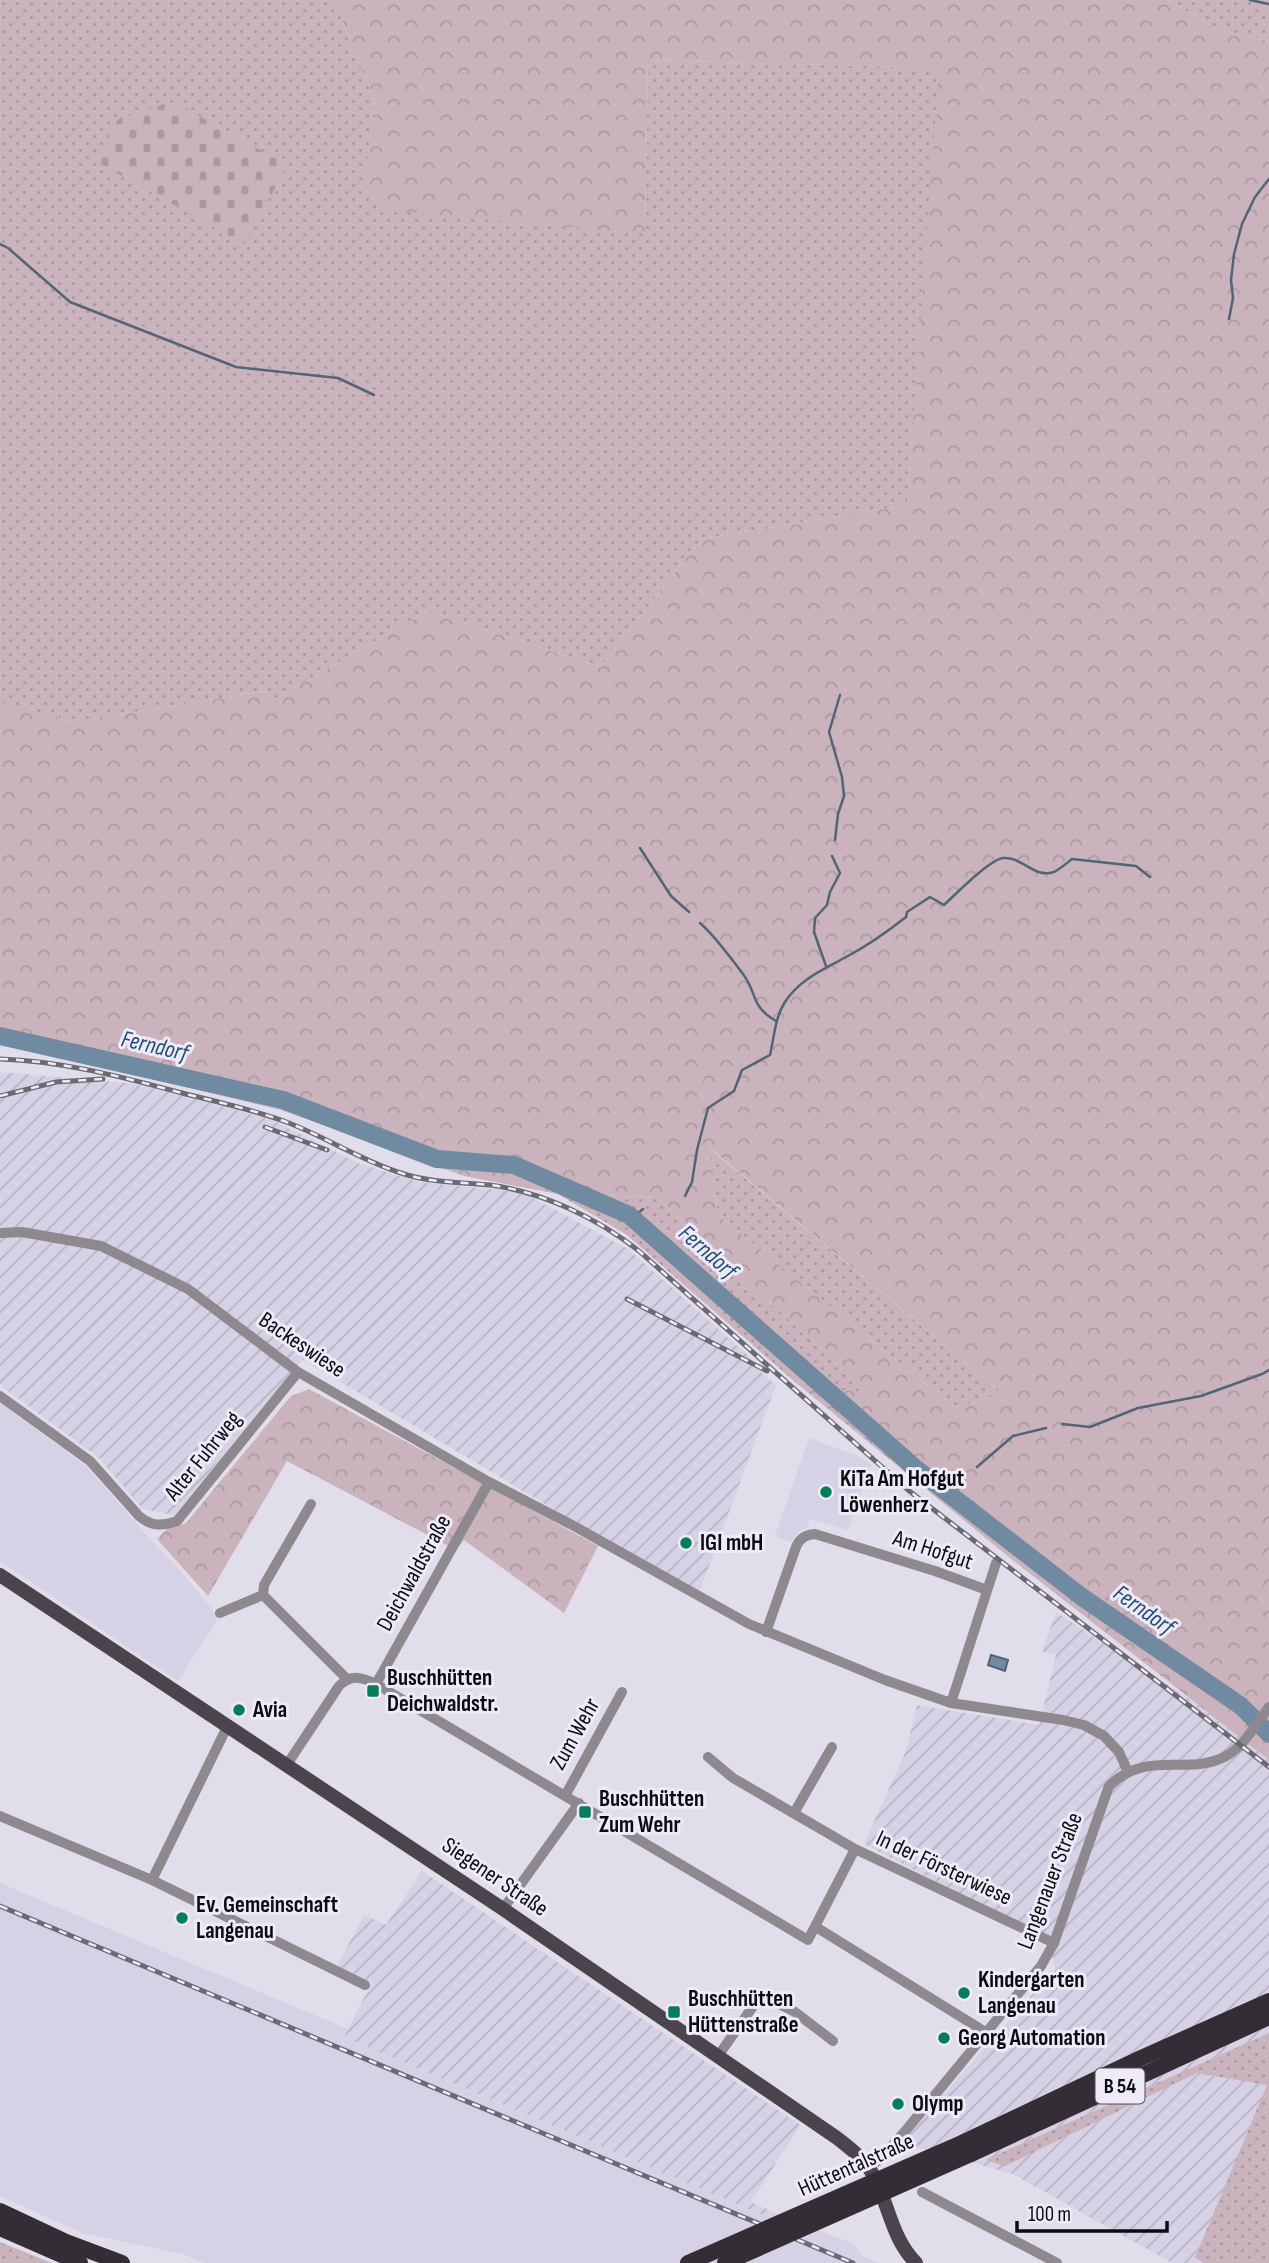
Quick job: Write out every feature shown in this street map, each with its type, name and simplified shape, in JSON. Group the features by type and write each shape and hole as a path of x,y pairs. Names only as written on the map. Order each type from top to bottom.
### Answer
{"highway":[{"name":"Hüttentalstraße","path":"725,2263 968,2148 1141,2058 1269,2001"},
{"name":"Hüttentalstraße","path":"688,2263 968,2148 1269,2017"},
{"path":"0,2211 66,2242 122,2263"},
{"path":"0,2228 80,2263"}],"main road":[{"name":"Siegener Straße","path":"0,1575 503,1909 837,2138 868,2167 897,2237 916,2263"}],"street":[{"name":"Backeswiese","path":"0,1233 22,1232 101,1246 188,1289 298,1372 489,1482 766,1632"},
{"name":"Alter Fuhrweg","path":"0,1396 90,1461 139,1516 160,1526 177,1521 298,1372"},
{"name":"Deichwaldstraße","path":"376,1684 489,1482"},
{"path":"262,1595 264,1585 311,1504"},
{"name":"Am Hofgut","path":"766,1632 796,1547 806,1535 815,1534 988,1590"},
{"path":"951,1703 996,1563"},
{"path":"262,1595 346,1679"},
{"path":"220,1613 262,1595"},
{"path":"766,1632 885,1680 951,1703 1084,1725 1104,1736 1119,1752 1128,1772 1150,1765 1216,1760 1227,1755 1245,1738 1267,1709"},
{"path":"286,1766 339,1686 346,1679 359,1677 376,1684 808,1940 816,1927 987,2033"},
{"name":"Zum Wehr","path":"565,1797 622,1692"},
{"path":"152,1880 227,1727"},
{"path":"794,1813 832,1747"},
{"name":"In der Försterwiese","path":"708,1757 733,1779 855,1849 1054,1943"},
{"name":"Langenauer Straße","path":"868,2167 878,2161 907,2129 1041,1966 1054,1943 1109,1786 1128,1772"},
{"name":"Zum Wehr","path":"503,1909 579,1803"},
{"path":"0,1816 152,1880 365,1985"},
{"name":"In der Försterwiese","path":"816,1927 855,1849"},
{"path":"718,2056 761,1995 794,2012 833,2041"},
{"path":"922,2192 1057,2263"}],"shaded area":[{"path":"0,1072 126,1083 164,1090 272,1120 358,1163 418,1182 509,1191 531,1197 628,1249 752,1359 750,1363 776,1385 700,1591 602,1538 302,1359 174,1515 143,1509 98,1457 0,1385"},
{"path":"0,1403 87,1467 219,1617 178,1681 0,1561"},
{"name":"KiTa Am Hofgut Löwenherz","path":"809,1438 863,1458 871,1465 848,1530 810,1519 807,1528 799,1531 791,1542 775,1536"},
{"path":"1056,1612 1208,1711 1269,1760 1269,2263 1172,2263 1013,2174 900,2143 1055,1969 1049,1940 864,1844 906,1751 917,1705 1039,1725 1056,1655 1042,1651"},
{"path":"422,1871 800,2125 751,2202 774,2212 770,2218 344,2037 372,1982 337,1966 364,1915 386,1925"},
{"path":"0,1883 348,2029 344,2037 770,2218 774,2212 853,2244 862,2256 879,2263 205,2263 183,2254 82,2233 0,2196"}],"green space":[{"path":"0,0 334,0 375,101 364,190 645,233 648,60 940,68 907,505 701,539 601,667 427,611 267,704 263,691 74,722 0,702"},
{"path":"334,0 1167,0 1218,29 1269,41 1269,1760 1015,1562 795,1382 863,1393 828,1356 657,1197 558,1194 464,1176 281,1110 0,1042 0,701 74,722 264,691 267,704 427,611 601,667 701,539 907,505 939,68 648,60 645,234 393,211 363,190 375,101","holes":["710,1148 1002,1393 955,1408 718,1215"]},
{"path":"1167,0 1269,0 1269,41 1218,29"},
{"path":"164,104 185,108 282,162 285,170 244,244 97,162 118,119"},
{"path":"709,1148 1002,1393 955,1408 718,1215"},
{"path":"558,1194 657,1197 828,1356 864,1394 795,1382 627,1235"},
{"path":"309,1389 598,1546 564,1613 464,1540 456,1550 287,1461 208,1596 157,1539 167,1529 186,1523 291,1396"},
{"path":"1269,2033 1269,2263 1205,2263 1195,2258 1267,2085 1197,2073 1005,2166 985,2160"},
{"path":"0,2242 52,2263 0,2263"}],"water":[{"path":"991,1655 1008,1660 1005,1671 988,1665"}],"waterway":[{"path":"1250,0 1269,4"},
{"path":"1229,319 1233,298 1231,280 1234,254 1242,224 1255,197 1269,179"},
{"path":"0,244 70,302 236,367 338,378 374,395"},
{"path":"835,840 838,814 844,796 842,777 829,732 840,695"},
{"path":"640,848 671,896 689,912"},
{"path":"826,966 814,932 815,918 827,905 830,892 840,873 832,856"},
{"path":"685,1196 692,1182 708,1108 734,1091 742,1070 770,1055 782,1008 791,994 813,976 877,938 906,917 907,912 930,897 944,905 981,871 1003,858 1016,860 1034,870 1047,873 1054,872 1072,859 1136,866 1150,877"},
{"path":"700,923 748,981 758,1005 776,1021"},
{"name":"Ferndorf","path":"0,1036 283,1100 437,1159 514,1165 629,1215 914,1467 1082,1597 1241,1706 1269,1734"},
{"path":"632,1218 643,1209"},
{"path":"1062,1424 1090,1427 1138,1408 1201,1396 1269,1370"},
{"path":"977,1467 1013,1436 1046,1428"},
{"path":"952,1496 957,1490"}],"railway":[{"path":"0,1059 47,1063 92,1071 236,1106 289,1123 401,1173 434,1180 510,1188 549,1200 587,1217 639,1251 908,1490 1269,1767"},
{"path":"0,1096 56,1082 103,1079"},
{"path":"265,1127 327,1150"},
{"path":"627,1299 767,1371"},
{"path":"0,1906 853,2263"}],"place":[{"name":"KiTa Am Hofgut Löwenherz","path":"826,1492"},
{"name":"IGI mbH","path":"686,1543"},
{"name":"Buschhütten Deichwaldstr.","path":"373,1691"},
{"name":"Avia","path":"239,1710"},
{"name":"Buschhütten Zum Wehr","path":"585,1812"},
{"name":"Ev. Gemeinschaft Langenau","path":"182,1918"},
{"name":"Kindergarten Langenau","path":"964,1993"},
{"name":"Buschhütten Hüttenstraße","path":"674,2012"},
{"name":"Georg Automation","path":"944,2038"},
{"name":"Olymp","path":"898,2104"}]}
